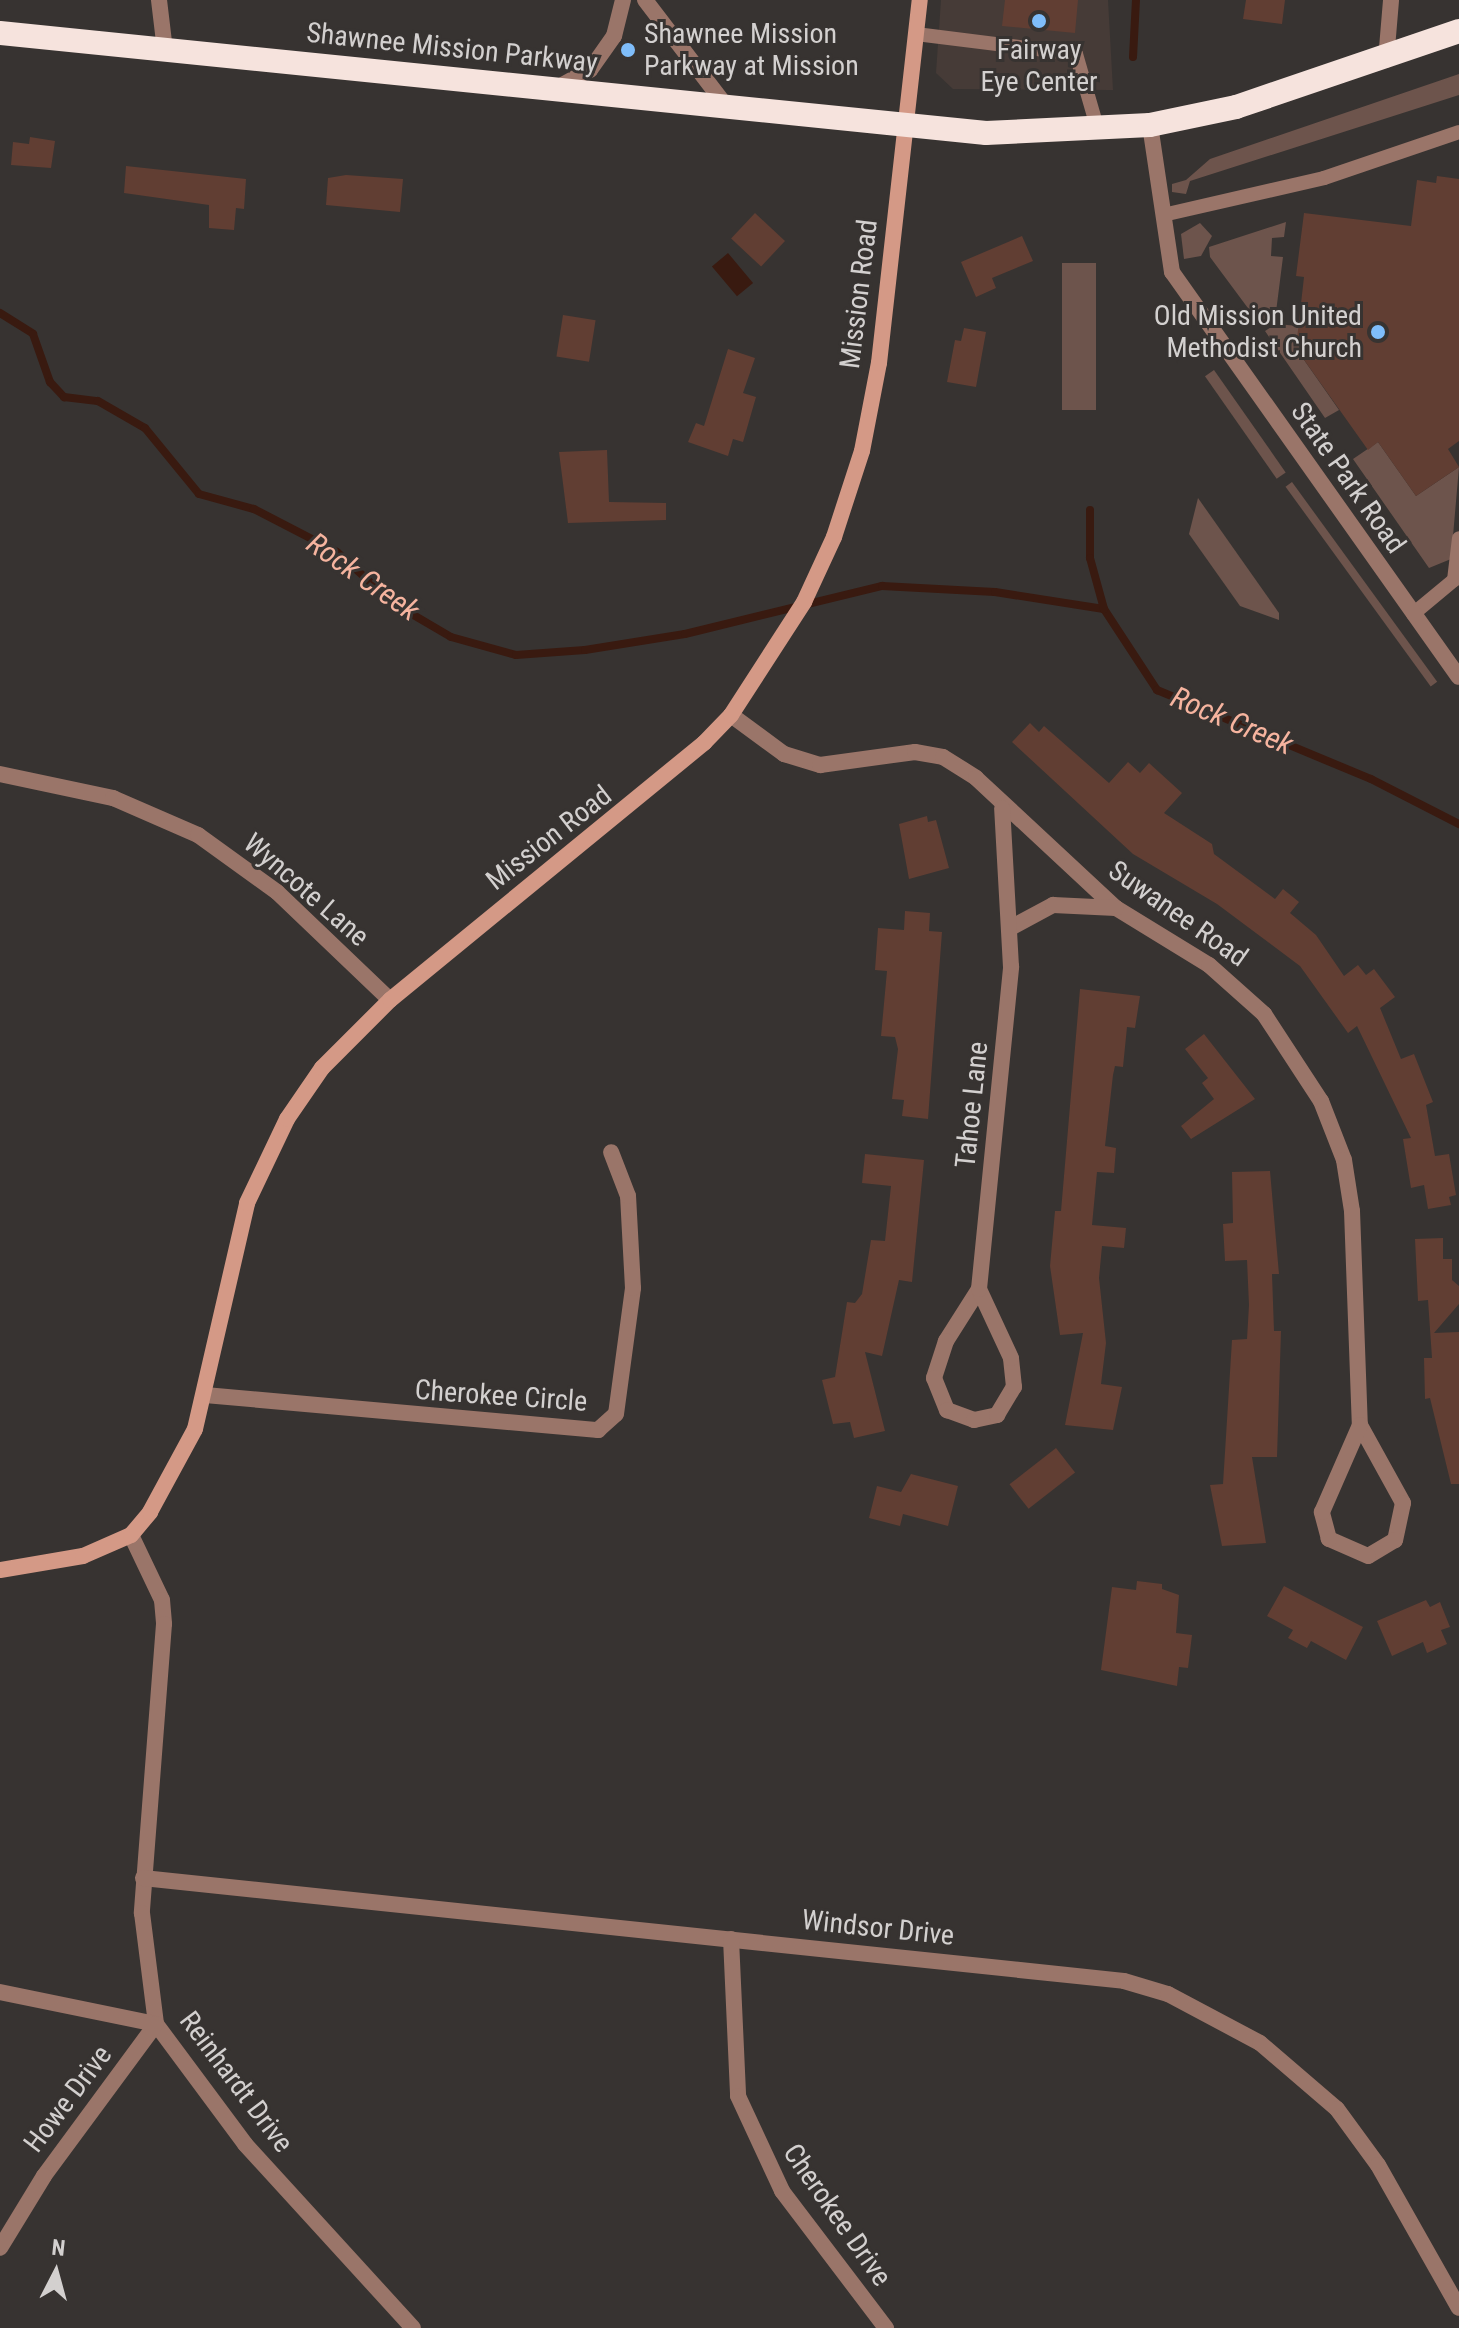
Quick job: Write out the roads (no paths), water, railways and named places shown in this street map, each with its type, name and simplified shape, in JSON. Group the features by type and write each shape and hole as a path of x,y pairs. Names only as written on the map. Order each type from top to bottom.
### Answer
{"highway":[{"name":"Shawnee Mission Parkway","path":"0,33 986,133 1098,130 1150,125 1236,107 1386,60 1459,31"}],"main road":[{"name":"Mission Road","path":"131,1535 174,1477 205,1395 231,1260 270,1151 322,1068 390,1000 661,783 731,715 804,602 841,514 879,363 920,0"},
{"path":"0,1570 67,1560 131,1535"}],"street":[{"path":"159,0 165,50"},
{"path":"557,88 590,70 614,36 623,0"},
{"path":"645,0 726,106"},
{"path":"1386,60 1391,0"},
{"name":"State Park Road","path":"1150,125 1172,272 1459,677"},
{"name":"Suwanee Road","path":"731,715 784,754 820,765 915,752 943,757 976,778 1002,808 1116,908 1242,992 1297,1057 1321,1101 1344,1160 1352,1211 1360,1425 1322,1512 1329,1539 1368,1556 1395,1540 1403,1503 1360,1425"},
{"name":"Wyncote Lane","path":"0,774 113,798 198,835 277,892 390,1000"},
{"name":"Tahoe Lane","path":"979,1289 1011,1358 1014,1387 997,1415 974,1420 939,1401 934,1378 946,1341 979,1289 1012,927 1002,808"},
{"path":"1012,927 1053,905 1116,908"},
{"name":"Cherokee Circle","path":"205,1395 598,1430 616,1414 633,1288 628,1196 611,1152"},
{"name":"Reinhardt Drive","path":"131,1535 162,1600 164,1624 143,1878 156,2024 245,2144 413,2328"},
{"name":"Windsor Drive","path":"143,1878 1124,1981 1218,2016 1300,2073 1337,2109 1378,2165 1459,2308"},
{"name":"Cherokee Drive","path":"731,1939 738,2096 782,2191 886,2328"},
{"path":"0,1992 156,2024"},
{"name":"Howe Drive","path":"0,2248 44,2176 156,2024"}],"lane":[{"path":"916,34 1076,54 1098,130"},
{"path":"1163,215 1324,178 1459,132"},
{"path":"1413,614 1454,580 1459,538"}],"waterway":[{"path":"1133,57 1136,0"},
{"name":"Rock Creek","path":"0,313 33,334 50,382 64,397 98,401 145,428 199,494 254,509 337,552 393,603 451,637 516,655 585,650 685,634 882,586 995,592 1104,609 1157,690 1371,779 1459,824"},
{"path":"1090,510 1090,558 1104,609"}],"place":[{"name":"Fairway Eye Center","path":"1039,21"},
{"name":"Shawnee Mission Parkway at Mission","path":"628,50"},
{"name":"Old Mission United Methodist Church","path":"1378,332"}]}
